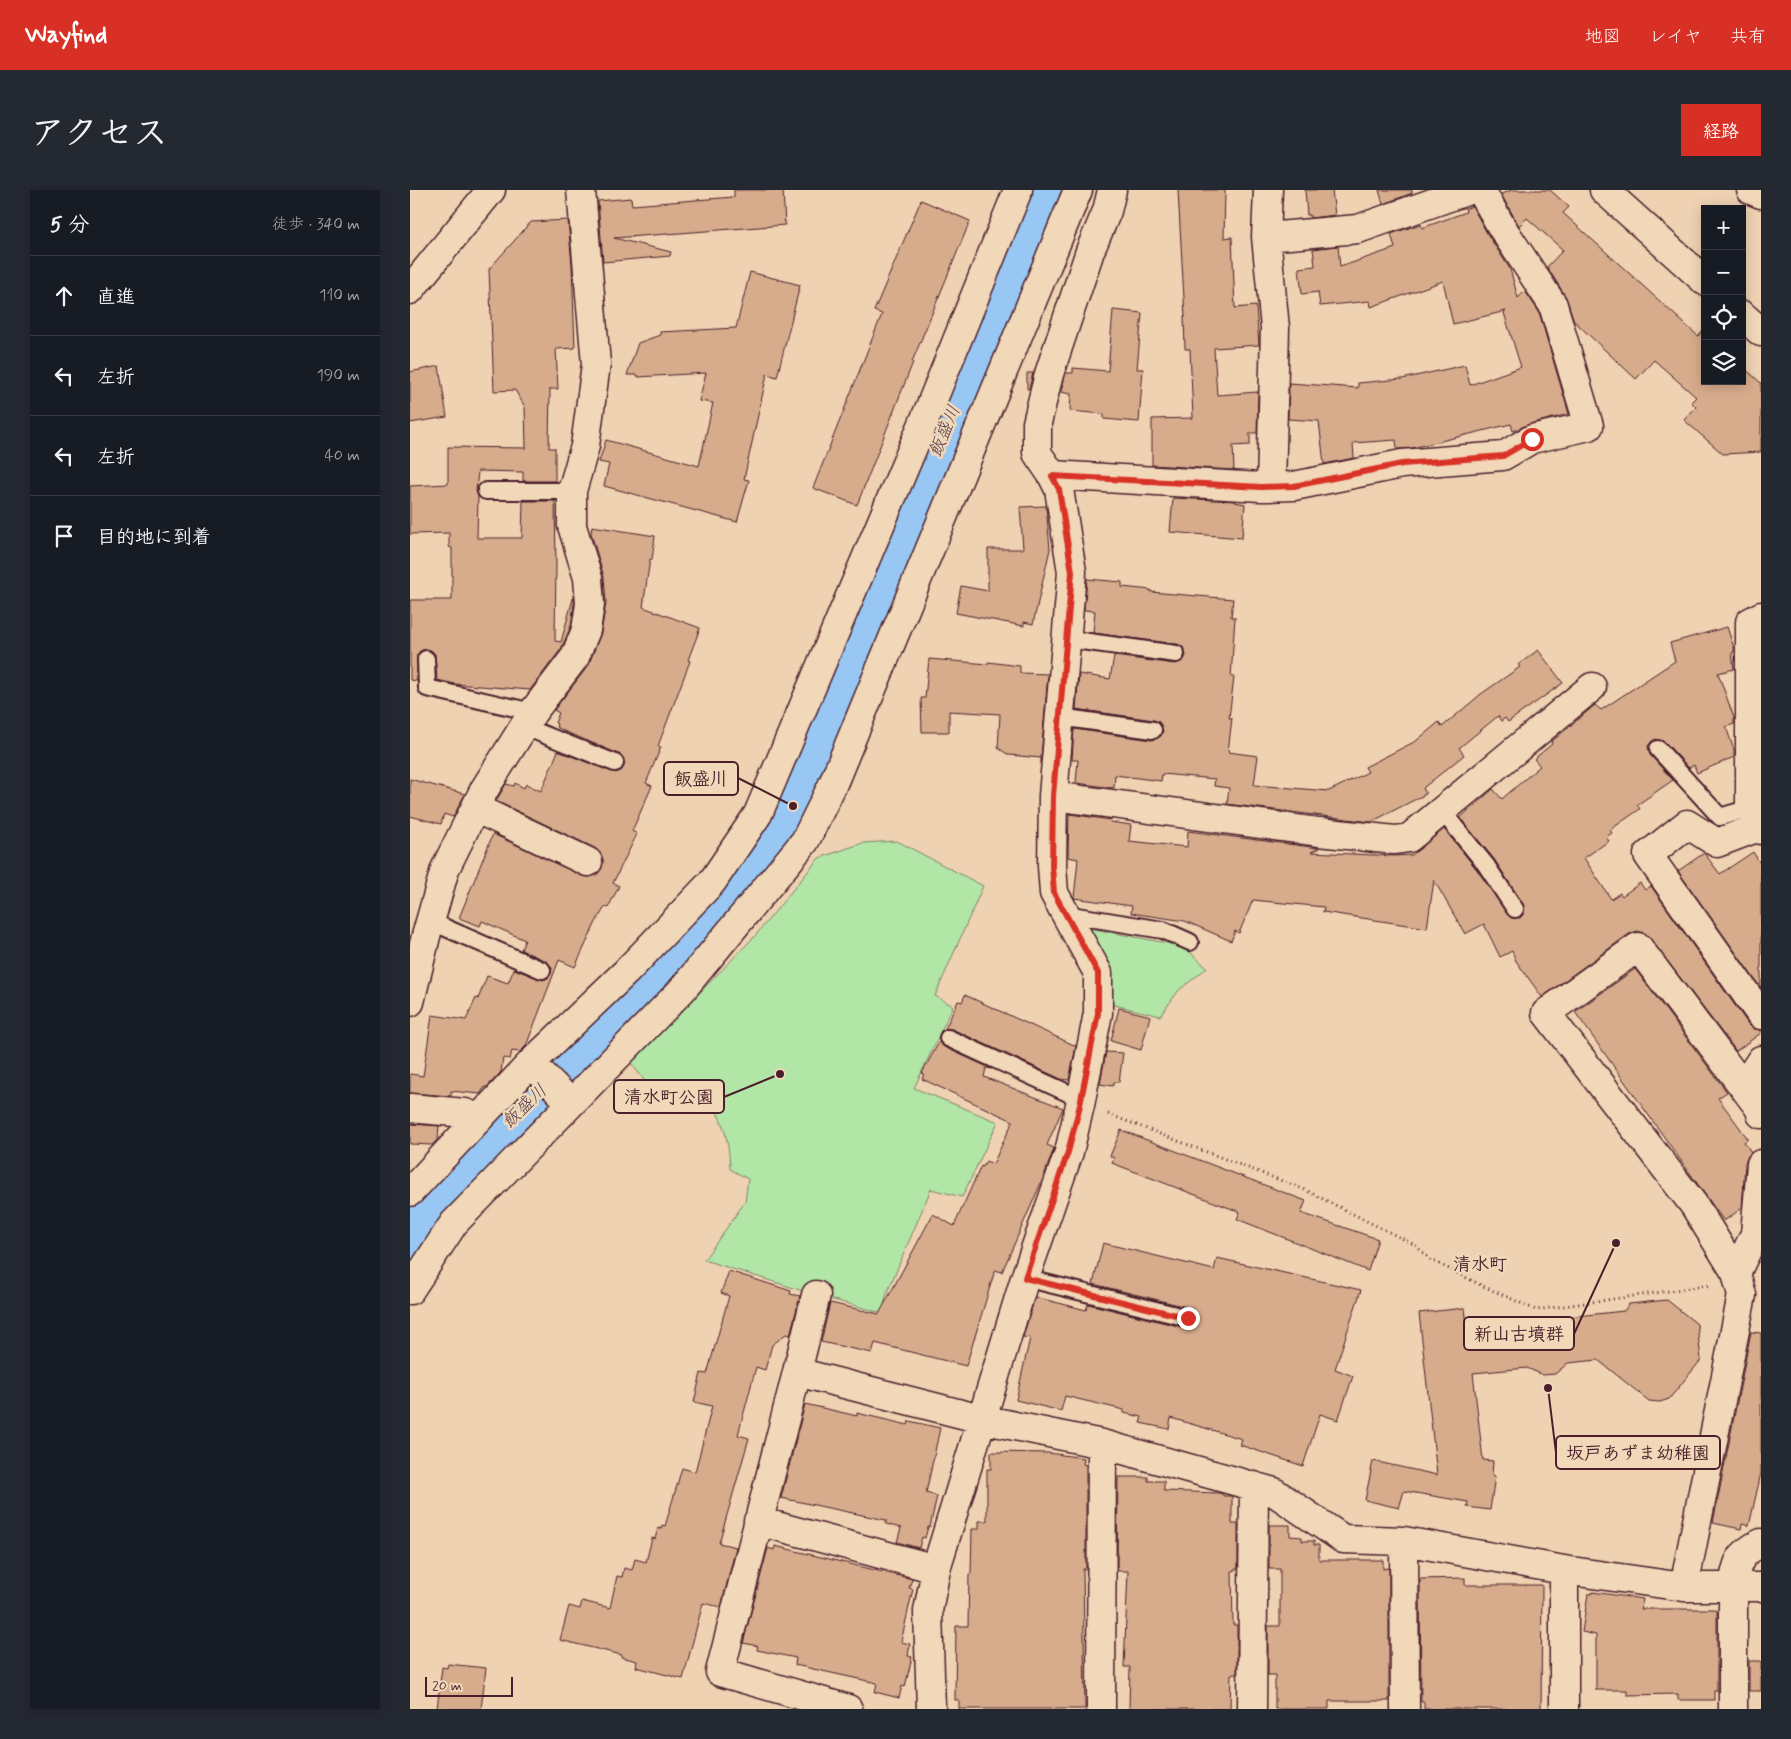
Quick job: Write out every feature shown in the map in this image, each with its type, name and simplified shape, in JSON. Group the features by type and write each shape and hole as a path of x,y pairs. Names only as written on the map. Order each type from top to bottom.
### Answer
{"street":[{"path":"410,290 491,190"},
{"path":"410,1002 445,869 484,790 529,720 574,657 586,630 590,604 588,578 572,526 572,491 585,446 596,364 582,190"},
{"path":"410,1192 479,1118 534,1067 712,882 758,814 930,407 1018,190"},
{"path":"410,1290 454,1223 568,1100 681,991 806,841 832,786 1078,190"},
{"path":"931,1709 928,1611 936,1569 1025,1278 1068,1152 1081,1102 1098,1013 1098,973 1054,893 1052,866 1053,796 1072,572 1059,489 1037,453 1037,423 1049,374 1090,250 1107,210 1112,190"},
{"path":"1268,190 1266,237 1276,328 1271,487"},
{"path":"1266,237 1358,229 1469,190"},
{"path":"1052,476 1271,487 1294,486 1402,464 1503,456 1532,439 1589,426 1553,306 1501,226 1481,190"},
{"path":"1604,190 1701,277"},
{"path":"1751,190 1761,194"},
{"path":"1746,319 1761,332"},
{"path":"1761,616 1750,622 1757,822 1717,843 1687,824 1648,855 1761,1014"},
{"path":"1053,796 1319,832 1395,840 1410,838 1592,687"},
{"path":"475,808 588,862"},
{"path":"1684,1587 1742,1295 1738,1277 1694,1206 1546,1013 1638,947 1760,1111"},
{"path":"1760,1111 1755,1069 1761,1060"},
{"path":"534,1067 568,1100"},
{"path":"410,1108 465,1113 479,1118"},
{"path":"1738,1277 1755,1234 1761,1164"},
{"path":"816,1295 720,1672 848,1709"},
{"path":"797,1372 981,1419 1102,1444 1274,1492 1342,1539 1404,1541 1564,1570 1684,1587 1761,1587"},
{"path":"1100,1709 1102,1444"},
{"path":"1252,1709 1254,1486"},
{"path":"758,1521 936,1569"},
{"path":"1404,1541 1405,1709"},
{"path":"1733,1709 1733,1587 1736,1568 1748,1549 1761,1542"},
{"path":"1564,1570 1564,1709"}],"lane":[{"path":"486,491 572,491"},
{"path":"1067,638 1176,654"},
{"path":"426,660 427,688 529,720 615,763"},
{"path":"1060,717 1153,730"},
{"path":"1658,749 1720,817 1757,822"},
{"path":"1442,811 1486,865 1515,909"},
{"path":"1065,914 1163,930 1190,942"},
{"path":"430,921 542,970"},
{"path":"948,1038 1081,1102"},
{"path":"1025,1278 1188,1318"}],"path":[{"path":"1081,1102 1303,1189 1415,1246 1431,1260 1484,1287 1536,1310 1738,1277"}],"green space":[{"path":"897,841 983,886 935,996 953,1006 914,1088 998,1122 962,1197 931,1189 887,1293 882,1313 816,1295 704,1260 745,1202 748,1179 730,1169 727,1143 720,1118 706,1098 696,1090 683,1085 648,1085 631,1063 755,936 819,858 863,843"},
{"path":"1083,927 1177,945 1190,952 1207,968 1179,990 1160,1016 1106,1003"}],"building":[{"path":"734,190 783,190 785,225 614,238 671,252 670,256 603,262 598,201 631,198 632,205 734,197"},
{"path":"1178,190 1225,190 1224,238 1232,237 1235,308 1256,306 1259,345 1214,348 1217,395 1258,392 1257,433 1250,433 1250,445 1233,446 1234,470 1152,465 1152,419 1193,418 1190,349 1185,349"},
{"path":"1305,190 1332,190 1335,215 1310,218 1310,215 1307,215"},
{"path":"1379,190 1412,190 1412,193 1383,204"},
{"path":"1512,190 1550,190 1569,207 1563,213 1698,336 1701,332 1701,385 1746,385 1746,370 1761,383 1761,452 1723,454 1684,420 1696,407 1691,402 1696,397 1654,360 1636,379 1574,321 1566,297 1547,267 1563,250 1527,218 1519,226 1501,194"},
{"path":"921,200 970,221 912,362 857,505 813,488 882,314 874,311"},
{"path":"1472,206 1510,269 1518,298 1525,291 1539,312 1569,414 1529,424 1513,431 1511,424 1412,448 1397,449 1396,440 1353,443 1354,458 1324,464 1319,421 1288,419 1289,383 1358,388 1358,383 1402,379 1465,365 1470,385 1521,367 1504,313 1506,311 1453,324 1443,281 1371,307 1370,301 1320,306 1318,292 1302,294 1299,268 1315,266 1313,249 1338,246 1340,267 1395,248 1391,234 1421,224 1422,228 1466,212 1465,209"},
{"path":"568,220 572,265 575,348 556,349 558,389 550,389 549,448 555,448 555,481 523,481 523,472 478,471 476,491 478,496 477,538 522,538 523,501 555,501 555,641 561,642 574,595 571,626 561,649 530,690 455,684 437,680 435,654 431,650 426,649 420,651 417,655 417,681 410,680 410,600 452,600 452,548 449,547 449,533 410,534 410,486 448,484 448,447 526,448 525,407 515,390 494,391 489,269 531,222"},
{"path":"750,272 800,285 777,377 767,374 744,479 749,480 737,522 604,486 609,464 599,462 606,440 699,466 713,403 699,401 706,373 638,377 638,375 627,375 638,343 660,335 660,332 736,328"},
{"path":"1113,310 1142,313 1137,369 1143,369 1139,422 1104,419 1104,414 1070,411 1071,394 1061,392 1066,373 1073,373 1073,368 1108,371"},
{"path":"439,366 447,417 410,423 410,372"},
{"path":"1027,373 1033,373 1029,389 1027,389"},
{"path":"1173,498 1235,501 1245,504 1242,538 1170,532"},
{"path":"1046,506 1050,549 1033,624 1024,622 1024,626 956,613 961,586 988,591 988,549 1023,549 1020,507"},
{"path":"592,526 655,536 643,607 700,628 688,660 690,661 658,746 661,747 646,783 652,786 632,831 637,834 613,883 619,886 608,908 605,907 596,922 575,967 559,960 526,1046 520,1052 512,1051 510,1059 503,1058 501,1072 480,1094 451,1091 451,1096 410,1093 410,1074 423,1076 432,1015 466,1020 476,998 478,999 487,976 508,983 514,969 543,980 551,974 552,968 546,961 521,950 525,940 482,921 480,926 459,918 493,834 582,876 590,877 596,875 602,868 603,860 601,854 595,848 496,801 506,784 514,786 515,783 524,788 526,784 541,791 558,751 612,772 621,771 624,766 623,757 619,754 566,732 556,727 557,724 555,723 559,713 554,710 588,666 601,633 606,603 604,577 591,533"},
{"path":"1087,579 1122,582 1122,587 1151,590 1151,592 1233,599 1231,617 1235,617 1231,677 1234,677 1229,718 1232,718 1228,752 1258,756 1254,785 1329,791 1368,772 1365,767 1416,741 1439,722 1442,727 1481,694 1520,667 1518,665 1538,650 1563,683 1508,722 1505,718 1501,721 1498,716 1459,748 1464,755 1423,788 1426,794 1371,822 1227,804 1229,788 1214,786 1215,779 1162,774 1161,781 1115,775 1114,788 1076,783 1078,760 1072,760 1074,729 1152,740 1161,736 1163,731 1159,722 1154,720 1076,709 1079,674 1110,679 1114,656 1175,664 1184,660 1186,655 1182,646 1177,644 1093,633 1095,611 1084,610"},
{"path":"1727,627 1734,648 1732,653 1734,669 1718,673 1734,718 1734,724 1726,727 1734,750 1734,757 1697,773 1694,765 1689,768 1665,742 1656,739 1652,741 1648,746 1650,755 1673,780 1637,805 1640,809 1610,830 1612,833 1606,837 1609,841 1584,858 1611,899 1620,893 1622,896 1640,883 1645,890 1651,886 1748,1024 1754,1029 1761,1030 1761,1033 1736,1051 1645,933 1637,931 1629,934 1542,997 1516,961 1512,951 1500,957 1484,924 1465,934 1434,880 1427,928 1323,912 1324,907 1253,900 1239,933 1235,931 1231,941 1185,921 1131,913 1132,906 1074,898 1078,859 1068,857 1069,814 1131,825 1129,841 1187,847 1188,831 1319,848 1311,852 1394,856 1412,855 1444,829 1478,871 1507,914 1511,918 1520,918 1524,913 1523,904 1494,859 1460,818 1493,789 1502,799 1540,766 1534,759 1595,705 1601,710 1675,661 1670,643"},
{"path":"929,659 988,664 988,662 1020,666 1020,673 1048,674 1041,758 1009,755 998,748 1000,714 949,711 949,732 922,732 921,698 925,698"},
{"path":"410,779 465,794 453,817 444,814 441,824 410,816"},
{"path":"1753,852 1761,865 1761,988 1678,871 1704,853 1720,874"},
{"path":"1635,969 1727,1092 1718,1098 1748,1139 1744,1142 1751,1152 1745,1163 1742,1208 1724,1221 1575,1012"},
{"path":"965,995 1076,1046 1069,1080 1061,1079 952,1029 945,1029 958,1001 962,1002"},
{"path":"1119,1008 1150,1016 1141,1050 1111,1041"},
{"path":"939,1042 944,1047 992,1069 986,1068 984,1077 1063,1108 1047,1145 1054,1148 1044,1176 1002,1272 995,1270 966,1366 875,1343 872,1353 821,1342 830,1303 879,1314 933,1214 954,1226 981,1166 983,1167 986,1161 993,1164 1013,1121 922,1079 924,1074 922,1073"},
{"path":"1106,1052 1123,1053 1119,1082 1114,1082 1113,1086 1100,1084"},
{"path":"410,1124 439,1126 438,1139 432,1145 410,1144"},
{"path":"1121,1130 1306,1201 1301,1213 1378,1239 1368,1271 1237,1219 1240,1212 1112,1163 1114,1158 1110,1156"},
{"path":"1103,1243 1214,1270 1217,1258 1361,1290 1335,1369 1353,1376 1338,1420 1320,1414 1303,1466 1240,1445 1242,1439 1171,1418 1169,1429 1140,1423 1142,1417 1124,1413 1124,1410 1065,1396 1061,1411 1016,1400 1030,1338 1023,1337 1035,1297 1086,1310 1088,1304 1186,1328 1196,1325 1198,1316 1191,1308 1093,1284"},
{"path":"729,1271 791,1291 790,1294 800,1296 790,1335 786,1334 772,1345 765,1370 756,1367 738,1435 749,1438 719,1543 736,1547 721,1607 703,1603 683,1679 636,1667 637,1661 621,1657 622,1655 560,1640 569,1606 580,1609 582,1601 610,1608 617,1576 622,1577 624,1568 632,1570 635,1559 646,1562 652,1538 655,1539 658,1528 661,1529 662,1525 665,1526 682,1468 695,1472 712,1406 694,1402 701,1373 707,1374 729,1296 721,1293"},
{"path":"1667,1300 1697,1324 1701,1360 1669,1399 1660,1402 1649,1401 1598,1360 1568,1363 1555,1374 1543,1375 1527,1368 1473,1373 1483,1460 1493,1461 1492,1476 1495,1476 1490,1510 1467,1507 1468,1502 1404,1491 1399,1508 1365,1500 1373,1461 1437,1475 1419,1313 1465,1308 1467,1325 1482,1323 1483,1326 1624,1311 1629,1304"},
{"path":"1751,1332 1761,1333 1761,1473 1749,1526 1742,1524 1741,1529 1713,1523"},
{"path":"805,1404 857,1416 857,1413 908,1425 909,1421 940,1428 926,1493 937,1496 930,1527 928,1527 925,1538 922,1537 919,1548 897,1542 901,1528 886,1524 886,1520 781,1498"},
{"path":"991,1452 1048,1453 1084,1458 1083,1464 1086,1465 1086,1569 1083,1569 1085,1709 959,1709 959,1700 955,1700 956,1626 968,1626 972,1529 979,1529 979,1521 987,1521 987,1469 991,1469"},
{"path":"1118,1477 1148,1477 1148,1481 1164,1481 1164,1491 1218,1493 1223,1494 1223,1496 1232,1496 1232,1524 1238,1524 1238,1569 1232,1571 1233,1625 1237,1625 1237,1674 1231,1674 1230,1709 1129,1709 1130,1667 1124,1667 1128,1571 1117,1571"},
{"path":"1269,1525 1290,1525 1290,1536 1302,1537 1302,1541 1314,1541 1314,1545 1319,1545 1319,1560 1383,1560 1383,1569 1389,1568 1389,1701 1329,1701 1329,1709 1275,1709 1275,1675 1268,1675 1268,1626 1280,1626 1280,1569 1269,1569"},
{"path":"775,1546 912,1579 909,1588 913,1589 901,1642 910,1644 908,1656 912,1657 905,1687 902,1686 899,1698 875,1692 877,1683 795,1665 796,1658 757,1650 758,1646 743,1643 768,1548 774,1550"},
{"path":"1465,1578 1465,1585 1542,1585 1541,1709 1424,1709 1424,1702 1421,1702 1420,1579"},
{"path":"1592,1592 1643,1599 1641,1609 1714,1609 1717,1611 1717,1691 1714,1691 1714,1700 1678,1700 1678,1694 1627,1695 1627,1690 1596,1690 1596,1635 1582,1632 1588,1594 1592,1594"},
{"path":"1749,1661 1761,1661 1761,1691 1749,1691"},
{"path":"448,1664 486,1668 481,1709 437,1709 442,1667 447,1668"}],"waterway":[{"name":"飯盛川","path":"410,1234 448,1185 492,1137 724,916 765,859 793,806 872,602 1046,190"}],"place":[{"name":"飯盛川","path":"793,806"},
{"name":"清水町公園","path":"780,1074"},
{"name":"新山古墳群","path":"1616,1243"},
{"name":"坂戸あずま幼稚園","path":"1548,1388"}],"district":[{"name":"清水町","path":"1480,1264"}],"route":[{"path":"1188,1318 1025,1278 1068,1152 1080,1105 1098,1013 1098,973 1054,893 1052,866 1053,796 1072,572 1059,489 1052,476 1261,487 1294,486 1402,464 1503,456 1532,439"}]}
